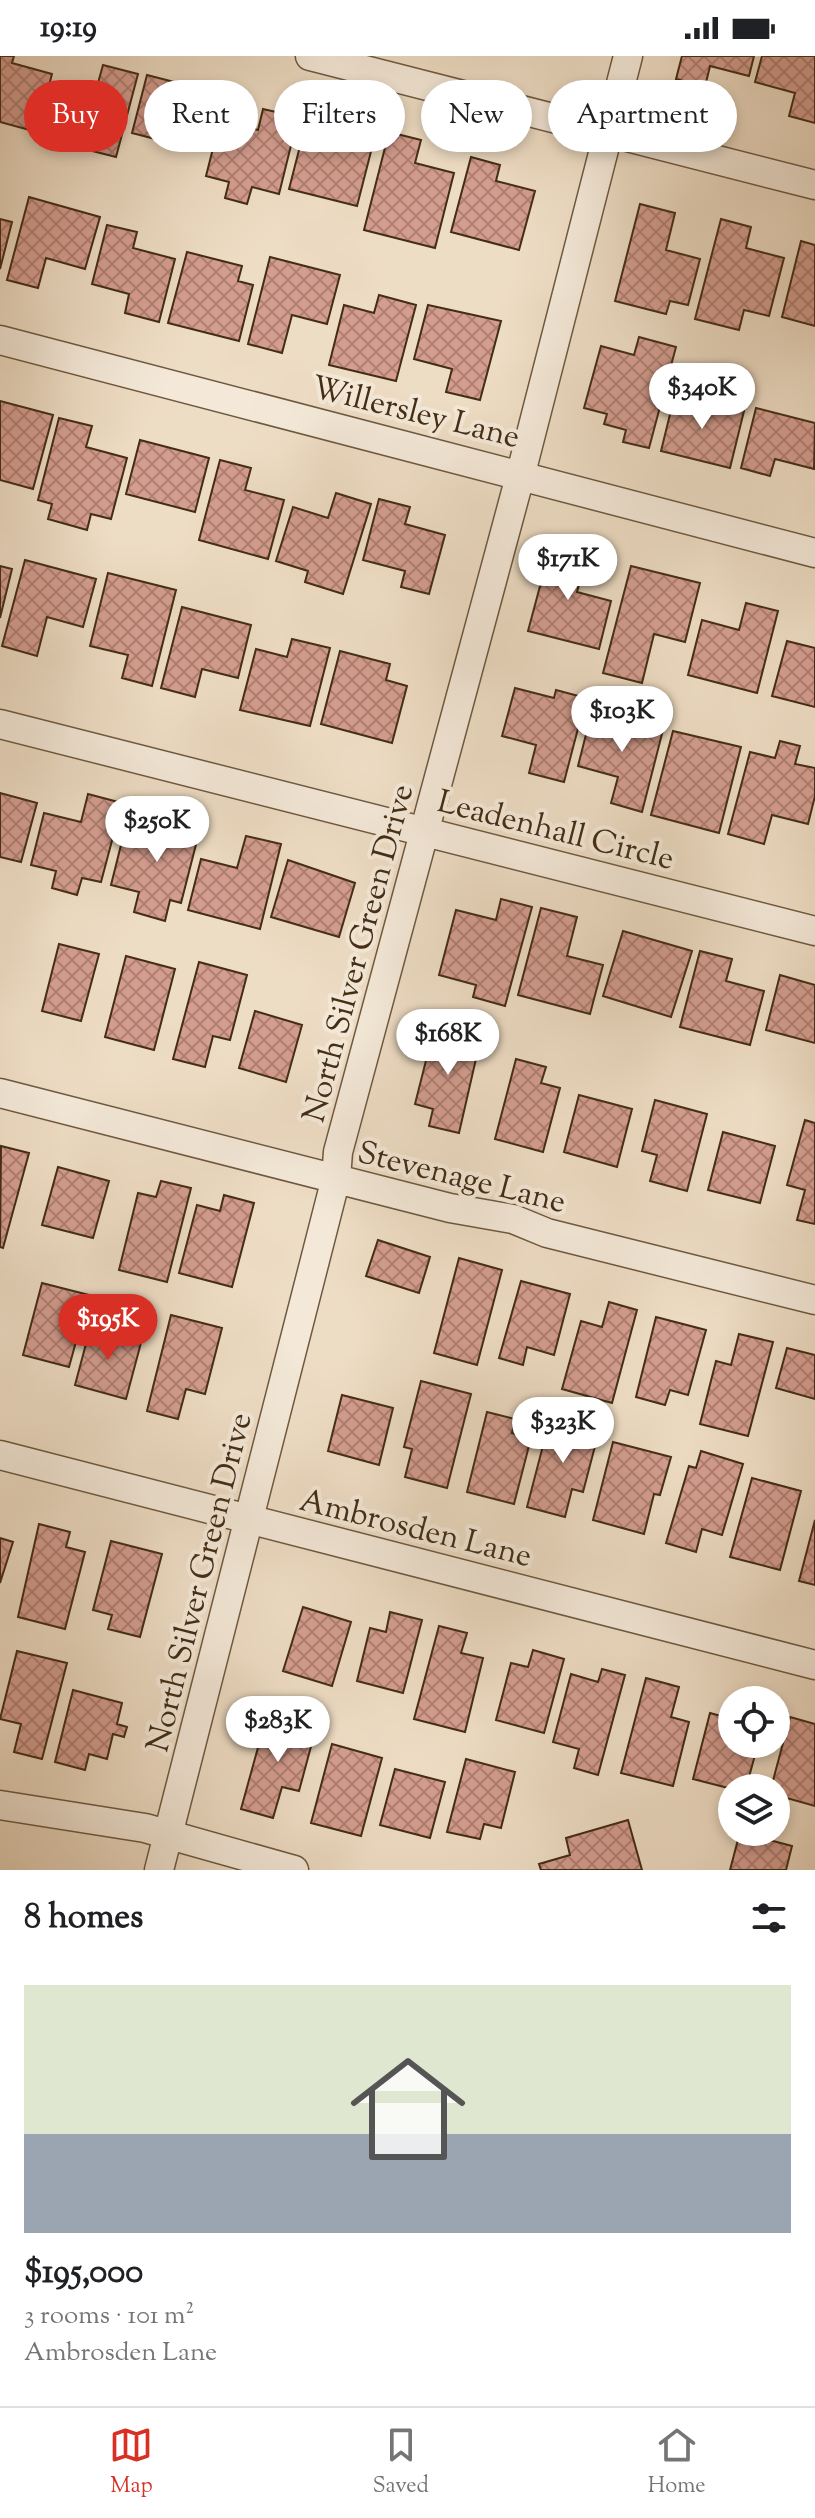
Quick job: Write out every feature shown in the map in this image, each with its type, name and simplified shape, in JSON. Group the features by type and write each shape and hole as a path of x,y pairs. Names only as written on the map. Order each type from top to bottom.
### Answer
{"street":[{"path":"310,56 548,118"},
{"name":"North Silver Green Drive","path":"621,80 628,56"},
{"name":"North Silver Green Drive","path":"159,1870 336,1178 338,1152 521,473 602,152"},
{"path":"683,152 815,185"},
{"name":"Willersley Lane","path":"0,340 521,473 815,553"},
{"name":"Leadenhall Circle","path":"0,724 815,931"},
{"name":"Stevenage Lane","path":"0,1093 450,1208 513,1219 547,1233 815,1300"},
{"name":"Ambrosden Lane","path":"0,1455 33,1461 249,1520 815,1665"},
{"path":"0,1805 168,1834 294,1870"}],"building":[{"path":"0,56 14,56 12,63 52,74 50,80 24,80 24,128 0,122"},
{"path":"682,56 754,56 749,76 710,66 707,80 676,79"},
{"path":"762,56 815,56 815,123 789,116 795,93 755,82"},
{"path":"103,65 138,74 128,112 128,80 99,80"},
{"path":"147,75 166,80 146,80"},
{"path":"144,87 144,136 132,133"},
{"path":"263,109 274,112 274,152 289,152 279,194 252,187 247,204 225,198 229,182 206,176 212,152 258,152 258,130"},
{"path":"405,136 421,140 415,163 454,173 435,248 364,230 384,152 405,152"},
{"path":"96,152 117,152 116,157"},
{"path":"298,152 371,152 357,206 289,189"},
{"path":"471,157 500,165 496,181 535,191 519,250 451,232"},
{"path":"29,197 100,217 85,269 46,258 38,288 7,280"},
{"path":"640,204 675,213 666,250 700,259 688,305 670,301 666,314 615,301"},
{"path":"0,219 12,222 0,269"},
{"path":"721,219 751,227 746,248 784,258 769,316 744,310 739,330 695,319"},
{"path":"107,225 137,232 133,248 175,259 159,322 125,313 129,294 92,284"},
{"path":"801,241 815,245 815,326 782,317"},
{"path":"187,252 242,266 238,281 253,285 239,341 168,323"},
{"path":"270,257 340,275 327,324 292,315 282,353 248,344"},
{"path":"379,295 416,305 396,381 329,365 344,305 374,313"},
{"path":"428,305 501,321 480,400 446,392 452,369 414,359"},
{"path":"639,337 676,347 649,448 623,442 626,430 604,424 607,414 584,408 601,346 634,355"},
{"path":"675,394 744,411 730,468 661,451"},
{"path":"0,401 53,415 33,489 0,480"},
{"path":"756,408 815,423 814,469 775,459 770,476 741,468"},
{"path":"59,418 92,426 86,447 127,458 111,519 91,514 87,530 48,519 52,504 38,500"},
{"path":"140,440 209,458 195,512 126,494"},
{"path":"220,460 251,468 245,490 284,500 268,559 199,540"},
{"path":"336,493 371,504 343,594 305,582 308,571 276,561 293,507 328,518"},
{"path":"379,499 410,507 405,524 445,535 429,594 401,587 405,571 363,560"},
{"path":"551,545 587,555 577,592 611,601 599,649 528,631"},
{"path":"25,560 96,579 83,627 47,617 37,656 2,646"},
{"path":"0,566 12,569 0,618"},
{"path":"631,566 700,583 685,642 654,634 642,683 603,673"},
{"path":"108,573 176,590 152,686 122,678 128,655 90,646"},
{"path":"746,603 778,611 757,693 688,675 702,620 739,630"},
{"path":"182,607 251,625 238,678 202,669 195,697 161,688"},
{"path":"292,639 330,648 310,726 240,710 256,649 287,657"},
{"path":"787,641 815,648 815,707 772,696"},
{"path":"340,651 390,664 386,680 407,686 392,743 321,724"},
{"path":"515,688 554,698 556,690 586,698 564,782 529,773 536,745 502,736"},
{"path":"593,707 664,726 642,812 611,803 618,777 578,766"},
{"path":"673,731 741,747 719,833 651,815"},
{"path":"780,741 800,746 795,764 815,768 815,796 808,824 772,815 764,844 728,834 750,752 775,758"},
{"path":"0,793 37,803 21,862 0,857"},
{"path":"88,794 122,803 101,882 82,878 77,895 52,888 56,871 31,865 44,813 81,822"},
{"path":"170,813 202,821 181,903 170,900 165,921 134,912 139,892 111,885 126,825 164,835"},
{"path":"246,836 281,844 260,929 188,910 201,859 237,868"},
{"path":"288,860 355,883 339,937 271,917"},
{"path":"501,899 532,907 505,1006 473,997 476,985 439,975 456,910 496,920"},
{"path":"541,908 577,917 567,956 603,965 590,1014 518,995"},
{"path":"623,931 692,951 671,1017 603,996"},
{"path":"59,944 99,954 81,1021 42,1011"},
{"path":"700,951 732,959 726,981 764,991 750,1045 680,1027"},
{"path":"126,956 175,969 154,1050 105,1037"},
{"path":"199,962 247,975 230,1040 213,1036 205,1067 173,1059"},
{"path":"780,975 815,985 815,1043 766,1030"},
{"path":"255,1011 302,1025 286,1082 239,1068"},
{"path":"435,1025 481,1037 459,1133 429,1126 433,1109 415,1104"},
{"path":"516,1059 546,1067 541,1083 560,1088 543,1152 495,1139"},
{"path":"579,1095 632,1109 617,1167 564,1152"},
{"path":"655,1100 707,1114 687,1191 650,1181 657,1155 642,1151"},
{"path":"805,1120 815,1123 815,1224 797,1220 805,1190 787,1185"},
{"path":"723,1132 775,1146 760,1203 708,1190"},
{"path":"1,1146 29,1153 3,1248 0,1247"},
{"path":"58,1167 109,1181 93,1238 42,1225"},
{"path":"161,1181 191,1188 167,1282 119,1270 138,1193 156,1197"},
{"path":"224,1195 254,1203 232,1287 179,1273 197,1205 220,1211"},
{"path":"378,1240 430,1257 419,1293 366,1276"},
{"path":"459,1258 502,1270 477,1365 434,1353"},
{"path":"521,1281 570,1294 554,1355 527,1347 523,1365 499,1358"},
{"path":"42,1283 89,1295 69,1367 23,1355"},
{"path":"609,1302 637,1310 612,1403 562,1389 581,1321 602,1327"},
{"path":"171,1315 222,1328 205,1394 186,1389 178,1419 147,1411"},
{"path":"656,1317 706,1330 688,1395 670,1390 665,1405 636,1397"},
{"path":"91,1325 142,1339 126,1399 75,1385"},
{"path":"739,1334 773,1342 748,1436 700,1424 716,1361 731,1365"},
{"path":"787,1348 815,1355 815,1399 776,1388"},
{"path":"421,1381 471,1394 447,1488 405,1477 412,1449 404,1447"},
{"path":"342,1395 393,1408 379,1465 328,1451"},
{"path":"487,1412 515,1419 512,1433 531,1438 514,1504 467,1492"},
{"path":"551,1415 600,1427 583,1492 572,1489 565,1517 527,1507"},
{"path":"613,1442 671,1457 660,1495 654,1494 644,1534 593,1520"},
{"path":"701,1451 743,1464 722,1535 702,1529 696,1552 666,1543 689,1466 696,1468"},
{"path":"752,1478 801,1491 780,1570 730,1557"},
{"path":"815,1520 815,1585 799,1581"},
{"path":"39,1524 70,1532 66,1547 85,1552 65,1629 18,1617"},
{"path":"0,1538 13,1542 0,1583"},
{"path":"111,1541 162,1554 140,1637 108,1629 112,1615 93,1610"},
{"path":"303,1607 351,1622 332,1686 283,1671"},
{"path":"390,1612 422,1620 403,1693 357,1681 370,1628 386,1632"},
{"path":"439,1626 467,1633 461,1653 483,1658 465,1732 414,1719"},
{"path":"533,1650 564,1659 544,1733 496,1720 511,1663 528,1667"},
{"path":"17,1651 67,1663 42,1759 14,1752 21,1724 0,1719"},
{"path":"602,1669 625,1675 598,1775 574,1768 579,1749 553,1742 571,1674 598,1682"},
{"path":"646,1678 679,1687 671,1717 689,1722 673,1786 621,1773"},
{"path":"73,1690 122,1703 117,1724 127,1727 124,1737 113,1734 107,1759 89,1754 85,1770 55,1762"},
{"path":"710,1713 718,1715 718,1758 754,1758 750,1774 718,1774 718,1785 693,1779"},
{"path":"267,1715 316,1728 299,1791 282,1787 273,1818 241,1809"},
{"path":"790,1717 815,1724 815,1806 790,1799 790,1774 775,1774 779,1758 790,1758"},
{"path":"332,1744 382,1758 361,1836 311,1823"},
{"path":"466,1759 515,1772 501,1828 484,1824 480,1839 447,1832"},
{"path":"395,1769 445,1782 430,1838 380,1825"},
{"path":"628,1820 642,1870 541,1870 539,1864 570,1855 566,1838"},
{"path":"736,1846 792,1846 786,1870 730,1870"}]}
